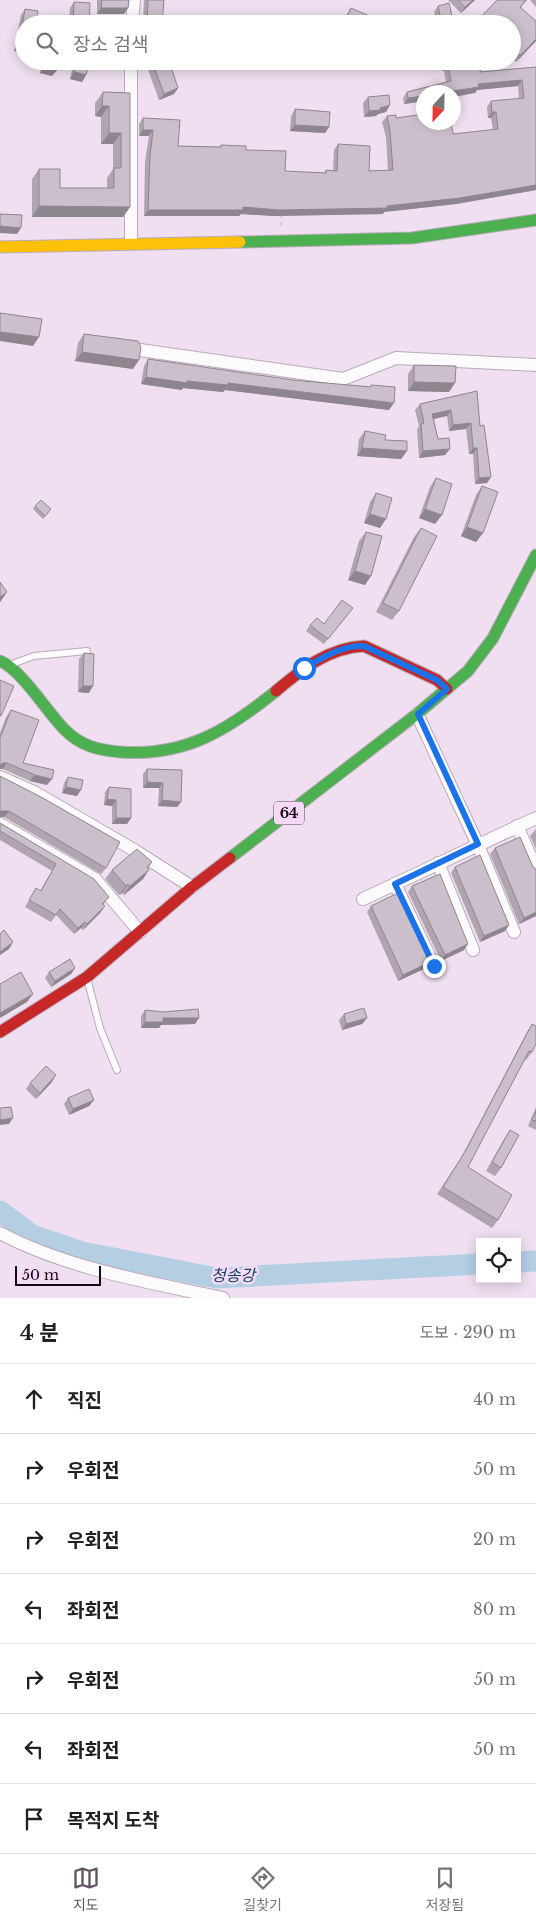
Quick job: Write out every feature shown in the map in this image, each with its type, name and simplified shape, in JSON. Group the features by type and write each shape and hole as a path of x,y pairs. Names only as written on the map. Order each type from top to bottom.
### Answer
{"street":[{"path":"133,15 134,0"},
{"path":"130,243 131,70"},
{"path":"0,247 412,238 536,220"},
{"path":"140,350 343,379 396,358 536,365"},
{"name":"64","path":"0,1032 36,1011 86,977 192,887 418,714 468,671 493,638 536,555"},
{"path":"5,663 66,731 81,743 115,751 153,753 189,746 214,736 259,704 304,668 352,646 364,646 437,680 447,689"},
{"path":"418,714 478,844 514,932"},
{"path":"0,777 42,797 142,855 192,887"},
{"path":"363,899 536,818"},
{"path":"0,824 95,879 140,932"},
{"path":"517,826 536,869"},
{"path":"438,863 473,950"},
{"path":"395,884 434,966"},
{"path":"0,1233 26,1247 84,1265 223,1298"}],"lane":[{"path":"5,663 34,656 87,652"},
{"path":"86,977 100,1028 117,1070"}],"path":[{"path":"281,241 282,212"}],"building":[{"path":"102,0 129,0 128,8 101,8"},
{"path":"148,0 164,0 163,15 147,15"},
{"path":"458,0 473,0 465,7"},
{"path":"497,0 526,0 520,7 536,21 536,39 521,55 521,15 483,15"},
{"path":"74,2 90,3 89,15 73,15"},
{"path":"449,3 452,15 440,15 438,6"},
{"path":"351,8 367,15 348,15"},
{"path":"25,9 38,11 37,15 24,15"},
{"path":"536,67 536,185 460,198 387,206 387,208 279,210 243,207 243,210 148,210 153,130 143,130 143,118 180,120 178,146 246,146 246,150 286,151 285,171 326,173 326,170 337,171 338,144 370,146 369,171 393,170 387,116 396,115 396,118 416,115 416,130 452,130 453,134 498,129 496,112 492,112 491,101 524,98 522,80 478,84 479,87 461,90 461,85 435,85 451,81 449,70 481,70 480,72 521,70 521,68"},
{"path":"75,70 87,70 86,75 74,72"},
{"path":"155,70 172,70 178,88 164,94"},
{"path":"416,90 416,97 408,98 407,92"},
{"path":"103,92 130,93 130,207 39,206 39,169 60,169 60,188 114,188 114,168 121,168 121,133 109,133 109,106 102,106"},
{"path":"389,95 390,105 380,108 381,110 369,111 368,97"},
{"path":"295,109 330,112 329,127 295,125"},
{"path":"0,214 22,215 21,228 0,226"},
{"path":"0,313 42,319 39,337 0,332"},
{"path":"84,334 138,341 141,347 139,360 82,352"},
{"path":"148,359 293,380 371,387 371,385 395,387 394,403 228,383 228,385 187,381 187,383 146,377"},
{"path":"414,365 456,366 455,383 414,382"},
{"path":"477,391 480,426 484,425 491,477 479,478 477,448 473,448 471,423 453,425 451,410 432,414 438,439 449,438 450,449 423,451 421,424 424,423 420,404"},
{"path":"365,431 386,435 385,440 407,441 407,451 362,448"},
{"path":"436,478 452,484 442,515 425,509"},
{"path":"482,486 498,492 483,533 467,527"},
{"path":"376,493 392,498 386,519 370,514"},
{"path":"41,500 51,509 45,516 35,506"},
{"path":"421,528 437,536 399,611 383,603"},
{"path":"366,532 382,536 371,576 355,571"},
{"path":"0,582 7,592 0,597"},
{"path":"342,600 353,608 328,639 310,625 317,618 324,624"},
{"path":"84,653 94,654 93,686 83,686"},
{"path":"0,680 14,686 1,716 0,716"},
{"path":"11,710 39,720 23,763 54,770 52,779 35,775 7,763 0,765 0,738"},
{"path":"147,769 182,770 181,802 162,800 163,783 147,782"},
{"path":"0,776 120,842 106,868 9,811 0,811"},
{"path":"68,777 83,780 81,790 66,787"},
{"path":"109,787 131,789 131,818 116,818 116,800 107,799"},
{"path":"0,823 94,879 109,897 102,904 105,906 87,924 85,922 78,928 60,909 56,915 29,900 36,888 41,891 56,864 0,831"},
{"path":"520,837 533,867 536,869 536,912 524,918 495,848"},
{"path":"137,849 152,862 147,867 149,870 130,886 128,884 126,886 112,870"},
{"path":"480,855 509,925 484,936 455,867"},
{"path":"440,874 468,944 445,955 412,886"},
{"path":"398,893 430,962 403,975 371,906"},
{"path":"4,930 13,942 0,952 0,934"},
{"path":"70,959 75,968 55,981 49,972"},
{"path":"21,972 33,994 0,1013 0,984"},
{"path":"364,1008 367,1018 346,1024 344,1014"},
{"path":"198,1009 199,1018 163,1018 163,1022 145,1022 145,1010 163,1012"},
{"path":"532,1024 536,1026 536,1044 532,1052 529,1051 468,1167 512,1195 498,1220 443,1187 466,1150"},
{"path":"46,1066 56,1075 40,1093 30,1083"},
{"path":"89,1089 94,1100 73,1109 68,1098"},
{"path":"11,1107 13,1118 0,1120 0,1108"},
{"path":"536,1111 536,1121 532,1120"},
{"path":"510,1130 519,1135 501,1168 492,1162"}],"waterway":[{"name":"청송강","path":"0,1211 32,1235 82,1252 217,1278 476,1264"},
{"name":"청송강","path":"521,1262 536,1261"}],"traffic: fast":[{"path":"240,242 412,238 536,220"},
{"path":"230,858 417,714 468,671 493,638 536,555"},
{"path":"0,661 25,682 65,730 77,740 97,748 120,752 165,750 204,738 241,718 276,691"}],"traffic: slow":[{"path":"0,247 240,242"}],"traffic: jam":[{"path":"276,691 296,675 327,655 364,646 437,680 447,689"},
{"path":"0,1032 87,977 192,887 230,858"}],"route":[{"path":"304,668 352,646 364,646 437,680 447,689 418,714 478,844 395,884 434,966"}]}
